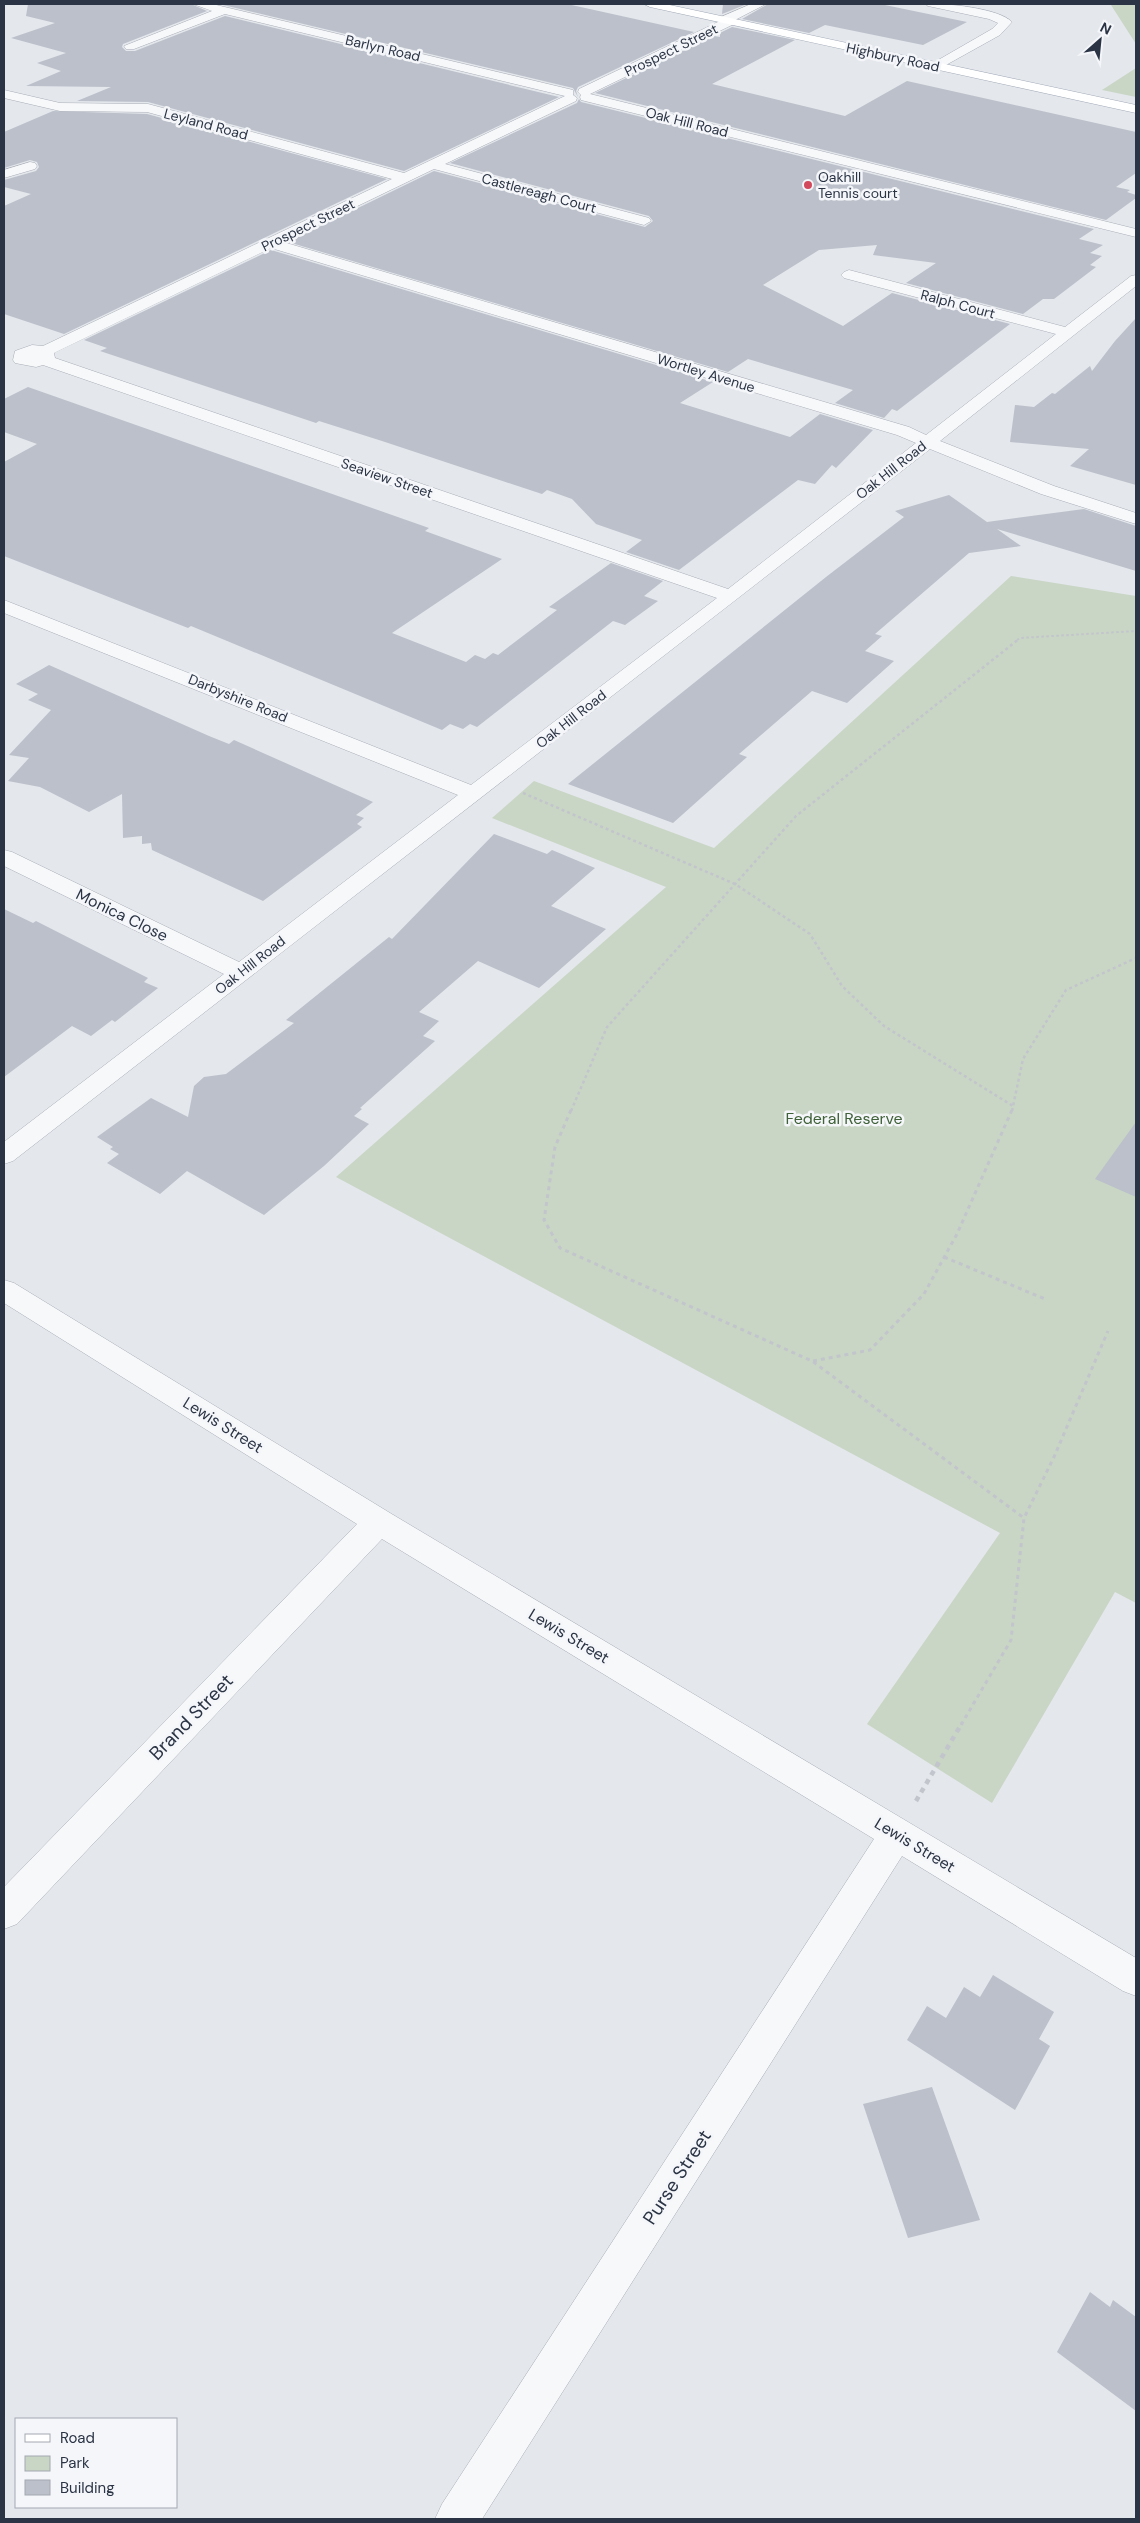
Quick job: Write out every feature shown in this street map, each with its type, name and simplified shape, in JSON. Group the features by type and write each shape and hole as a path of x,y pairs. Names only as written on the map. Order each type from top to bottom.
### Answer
{"main road":[{"name":"Highbury Road","path":"650,4 1136,109"}],"street":[{"name":"Barlyn Road","path":"199,4 577,95"},
{"name":"Prospect Street","path":"44,356 760,4"},
{"path":"932,4 992,16 1006,22 996,32 937,66"},
{"path":"130,46 224,10"},
{"name":"Leyland Road","path":"4,94 46,106 79,108 124,105 148,108 406,178"},
{"name":"Oak Hill Road","path":"577,95 1136,233"},
{"name":"Castlereagh Court","path":"434,165 644,221"},
{"path":"4,174 30,166"},
{"name":"Wortley Avenue","path":"271,243 894,428 1076,502 1136,519"},
{"name":"Ralph Court","path":"849,275 1067,332"},
{"name":"Oak Hill Road","path":"4,1155 472,793 731,596 1136,279"},
{"path":"4,346 20,360 37,350 44,356"},
{"name":"Seaview Street","path":"44,356 731,596"},
{"name":"Darbyshire Road","path":"4,606 472,793"},
{"name":"Monica Close","path":"4,857 240,972"},
{"name":"Lewis Street","path":"4,1290 379,1522 1136,1978"},
{"name":"Brand Street","path":"4,1912 379,1522"},
{"name":"Purse Street","path":"457,2519 896,1834"}],"path":[{"path":"1024,1518 812,1361 560,1248 544,1220 555,1147 607,1028 796,816 1020,638 1136,631"},
{"path":"491,780 735,884 810,934 842,986 884,1026 1013,1106"},
{"path":"812,1361 870,1350 924,1294 944,1258 1010,1118 1023,1059 1066,990 1136,958"},
{"path":"944,1258 1045,1299"},
{"path":"896,1834 1011,1640 1024,1518 1054,1457 1108,1331"}],"green space":[{"path":"1106,4 1136,4 1136,44 1111,5"},
{"path":"1136,68 1136,97 1102,90"},
{"name":"Federal Reserve","path":"1011,576 1136,596 1136,1603 1115,1592 992,1803 867,1724 1000,1533 336,1177 666,887 492,818 534,781 714,848"}],"building":[{"path":"28,4 191,4 207,11 123,44 122,47 126,51 135,51 225,16 559,97 404,171 148,102 77,101 111,87 26,86 61,71 37,63 66,53 11,38 55,23 26,16"},
{"path":"219,4 567,4 694,32 578,87 576,91 578,97 573,88"},
{"path":"723,4 747,4 722,14"},
{"path":"768,4 880,4 967,22 923,45 825,25 809,33 742,19"},
{"path":"732,27 795,40 712,84 845,116 907,81 1136,132 1136,173 1116,187 1130,190 1127,192 1136,195 1136,198 1106,220 595,93 714,36 720,37 720,33"},
{"path":"579,99 581,102 1094,229 1079,239 1103,245 1090,253 1102,256 1090,265 1096,267 1054,299 1043,299 1023,314 906,283 936,263 873,255 877,245 819,250 763,285 843,326 892,293 1010,324 897,411 892,409 884,418 835,403 853,390 748,359 728,372 288,242 434,171 645,227 653,221 649,216 450,163 577,103"},
{"path":"53,111 147,114 387,179 64,334 4,314 4,206 31,194 4,187 4,180 36,171 39,167 37,162 30,160 4,168 4,132"},
{"path":"271,250 713,382 680,403 790,437 820,414 873,430 836,468 832,465 815,484 798,480 679,570 626,552 642,540 596,524 572,499 547,490 542,494 319,421 316,423 100,351 107,348 84,340"},
{"path":"1136,318 1136,485 1070,466 1089,449 1010,442 1015,405 1034,407 1052,393 1055,394 1090,366 1092,371"},
{"path":"28,387 429,528 425,531 502,559 392,633 466,662 475,655 485,659 493,653 498,655 557,610 549,607 611,563 663,581 644,596 658,601 625,625 613,621 477,727 470,724 463,729 450,724 442,730 191,626 188,628 4,556 4,462 37,444 4,432 4,399"},
{"path":"949,495 987,522 1084,509 1136,526 1136,571 997,529 1021,546 969,553 875,634 882,636 865,651 894,661 847,703 812,691 739,754 747,757 673,823 568,784 826,577 904,517 895,511"},
{"path":"49,665 209,736 229,744 234,740 373,802 356,815 364,818 357,824 362,827 263,901 152,850 151,843 142,844 142,836 123,838 122,794 89,812 40,787 8,781 29,758 9,755 51,710 28,700 38,694 16,684"},
{"path":"494,834 547,854 552,850 595,868 551,906 606,929 539,988 478,961 419,1012 439,1021 423,1036 435,1041 360,1108 362,1109 354,1116 369,1124 324,1166 264,1215 187,1171 160,1194 107,1163 119,1154 110,1149 113,1147 97,1137 151,1098 188,1117 194,1086 204,1077 226,1074 294,1023 286,1020 389,937 392,939"},
{"path":"4,909 33,923 36,921 148,978 144,982 158,988 115,1022 112,1020 91,1036 72,1026 4,1077"},
{"path":"1136,1122 1136,1197 1095,1179"},
{"path":"993,1975 1054,2012 1039,2039 1050,2046 1015,2110 907,2040 927,2006 946,2018 964,1987 980,1997"},
{"path":"932,2087 980,2220 908,2238 863,2104"},
{"path":"1090,2292 1110,2307 1113,2300 1136,2317 1136,2411 1057,2352"}],"place":[{"name":"Oakhill Tennis court","path":"808,185"}]}
